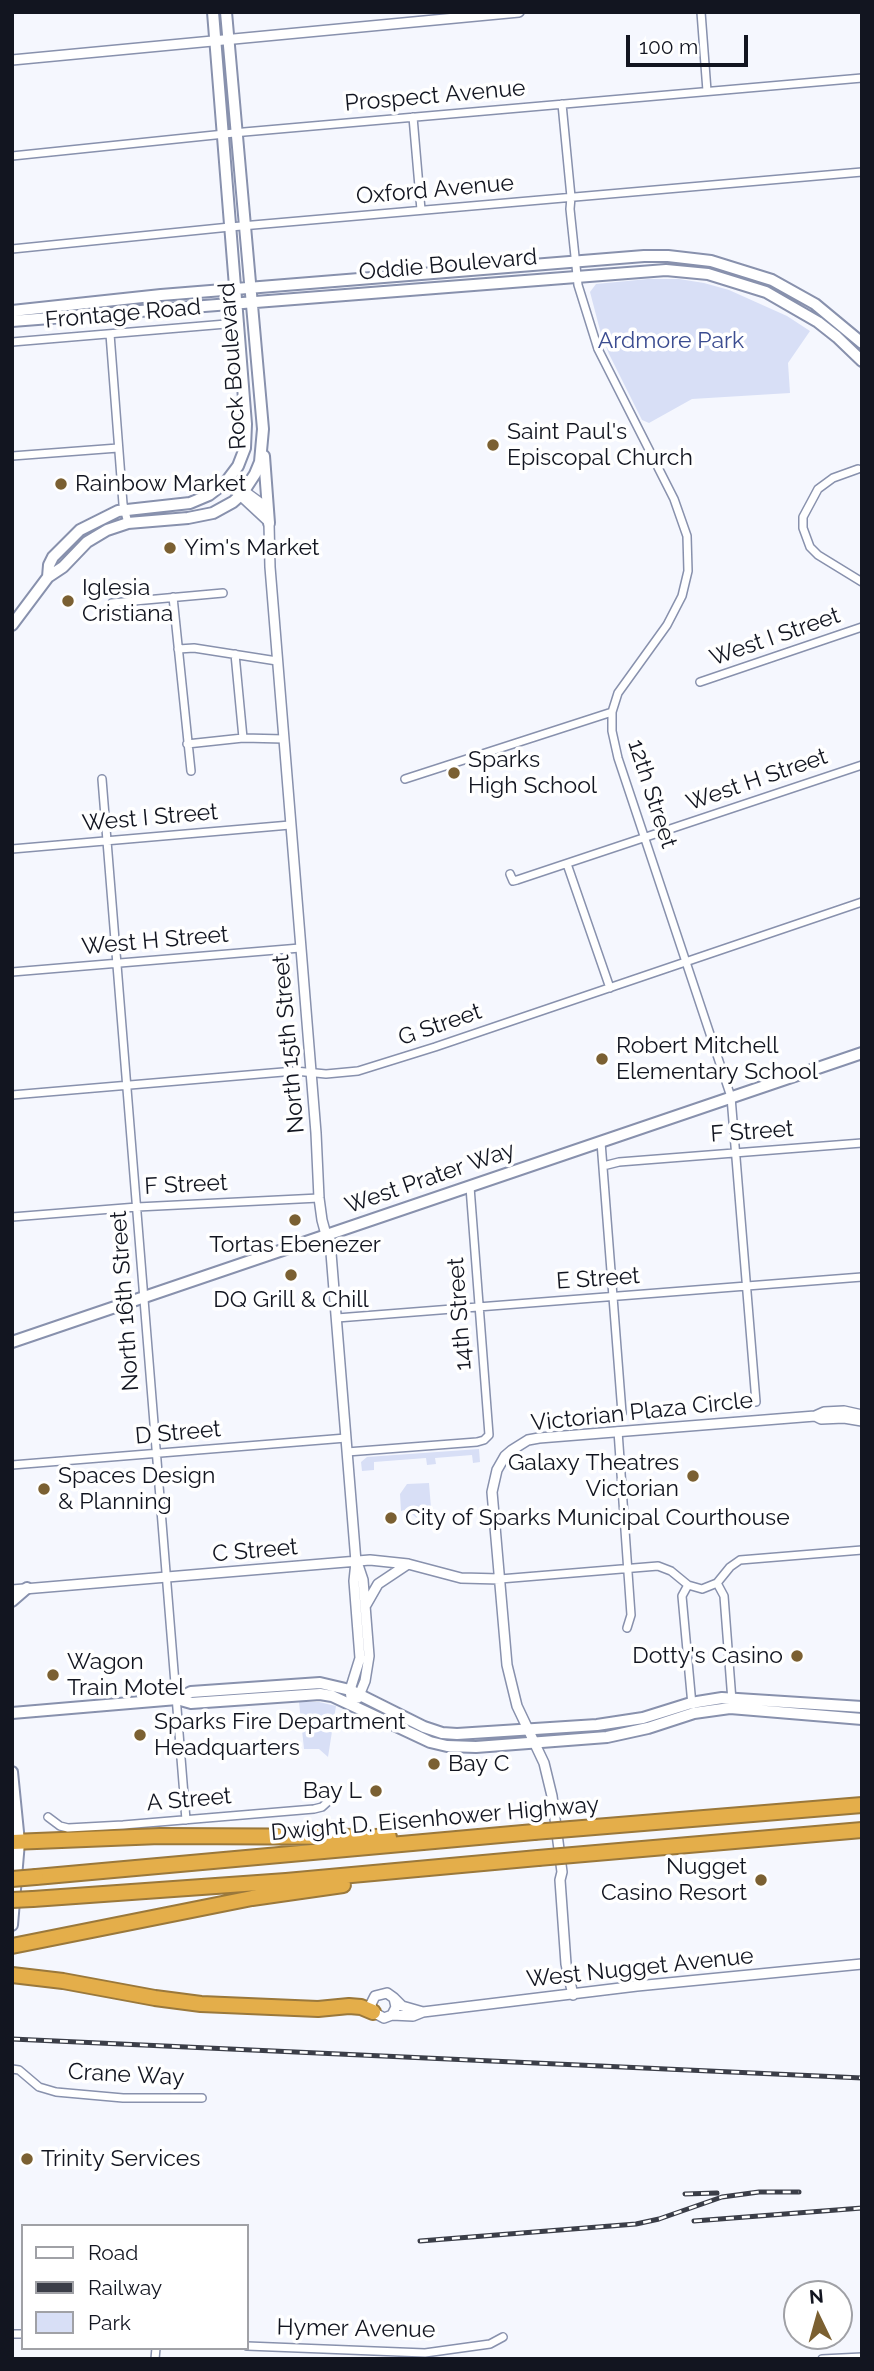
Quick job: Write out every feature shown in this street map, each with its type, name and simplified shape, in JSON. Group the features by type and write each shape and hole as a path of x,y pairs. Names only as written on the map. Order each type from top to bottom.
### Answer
{"highway":[{"name":"Dwight D. Eisenhower Highway","path":"12,1879 862,1805"},
{"name":"Dwight D. Eisenhower Highway","path":"12,1900 430,1868 862,1830"},
{"path":"15,1842 194,1836 398,1837 443,1840"},
{"path":"12,1946 252,1898 390,1879 430,1868"},
{"path":"12,1975 201,2004 318,2009 349,2006 373,2012"}],"main road":[{"name":"Rock Boulevard","path":"48,577 51,561 69,540 93,522 124,510 190,503 209,495 226,482 242,457 246,437 213,12"},
{"name":"Rock Boulevard","path":"12,625 48,577 63,567 87,542 107,530 128,523 202,516 223,508 242,494 260,463 263,442 226,12"},
{"name":"Oddie Boulevard","path":"12,311 234,289 668,256 735,267 772,280 815,304 862,343"},
{"name":"Oddie Boulevard","path":"12,321 666,270 708,274 766,292 802,311 837,337 862,361"},
{"path":"263,442 269,523"},
{"name":"West Prater Way","path":"12,1342 862,1053"},
{"path":"12,1601 27,1588"},
{"path":"177,1699 191,1692 311,1683 332,1685 442,1733 581,1727 732,1703 862,1707"},
{"path":"12,1713 177,1699 191,1703 320,1693 352,1704 437,1744 476,1747 607,1737 648,1728 692,1708"},
{"path":"732,1703 862,1719"},
{"path":"12,1772 15,1842 12,1925"}],"street":[{"path":"12,60 519,12"},
{"path":"701,12 707,91"},
{"name":"Prospect Avenue","path":"12,156 223,134 862,78"},
{"name":"12th Street","path":"562,104 577,275 598,349 674,499 688,544 687,579 679,604 621,688 612,712 612,731 616,752 731,1097 756,1402"},
{"path":"413,117 421,210"},
{"name":"Oxford Avenue","path":"12,249 230,227 862,172"},
{"name":"Frontage Road","path":"12,342 238,323"},
{"path":"110,334 118,448 124,510 128,523"},
{"path":"12,456 118,448"},
{"path":"858,469 832,478 818,489 803,517 803,528 810,547 818,555 862,582"},
{"path":"226,482 242,494 246,503 269,523"},
{"name":"North 15th Street","path":"269,523 277,662 319,1198 331,1253 356,1562 354,1581 360,1658 355,1693"},
{"path":"112,603 223,593"},
{"path":"173,597 191,771"},
{"name":"West I Street","path":"700,682 862,627"},
{"path":"178,649 194,648 277,662"},
{"path":"235,654 243,738"},
{"path":"405,779 612,712"},
{"path":"187,744 243,738 284,739"},
{"name":"West H Street","path":"510,874 515,881 862,765"},
{"name":"North 16th Street","path":"102,779 186,1820"},
{"name":"West I Street","path":"12,849 290,825"},
{"path":"567,864 610,988"},
{"name":"G Street","path":"12,1095 295,1071 341,1073 379,1066 862,902"},
{"name":"West H Street","path":"12,972 300,948"},
{"path":"601,1142 622,1413"},
{"name":"F Street","path":"603,1166 619,1161 862,1143"},
{"name":"14th Street","path":"347,1452 477,1442 487,1438 489,1431 470,1187"},
{"name":"F Street","path":"12,1217 137,1207 319,1198"},
{"name":"E Street","path":"337,1318 862,1277"},
{"name":"Victorian Plaza Circle","path":"527,1730 509,1678 492,1492 497,1470 505,1456 520,1444 539,1438 816,1416 821,1412 834,1411 862,1415"},
{"name":"Victorian Plaza Circle","path":"816,1416 821,1419 844,1418 862,1421"},
{"path":"618,1431 631,1615 628,1628"},
{"name":"D Street","path":"12,1465 346,1438"},
{"path":"500,1579 663,1567 688,1586 706,1588 717,1583 733,1564 746,1559 862,1550"},
{"name":"C Street","path":"12,1590 381,1560 461,1578 500,1579"},
{"name":"North 15th Street","path":"352,1704 369,1656 363,1580 356,1562"},
{"path":"365,1606 378,1584 408,1564"},
{"path":"717,1583 724,1596 732,1703"},
{"path":"688,1586 682,1597 692,1708"},
{"path":"527,1730 544,1763 554,1805 566,1964 573,1995"},
{"name":"A Street","path":"48,1817 68,1828 186,1820 314,1809 322,1807 333,1797"},
{"name":"West Nugget Avenue","path":"392,2015 413,2016 423,2012 637,1986 862,1964"},
{"path":"394,1998 396,2007 392,2015 380,2018 373,2012 371,2004 375,1996 387,1993 394,1998 402,2006 423,2012"},
{"name":"Crane Way","path":"12,2069 19,2070 39,2087 56,2091 123,2098 202,2098"},
{"name":"Hymer Avenue","path":"248,2346 425,2353 490,2344 503,2337"},
{"path":"324,2349 324,2359"},
{"path":"822,2359 862,2357"}],"green space":[{"name":"Ardmore Park","path":"679,279 729,290 787,316 810,331 788,363 790,393 692,399 649,423 642,420 609,354 590,292 596,284"},
{"path":"479,1449 480,1462 473,1463 472,1455 435,1458 436,1464 427,1465 426,1458 374,1462 374,1470 362,1471 361,1462 367,1457"},
{"path":"429,1483 431,1508 420,1521 412,1514 411,1516 404,1510 401,1511 400,1494 407,1484"},
{"path":"299,1702 319,1702 336,1706 328,1757 319,1749 304,1749"}],"railway":[{"path":"12,2039 862,2078"},
{"path":"420,2241 636,2224 659,2219 722,2197 759,2192 799,2192"},
{"path":"685,2194 717,2193"},
{"path":"694,2221 862,2208"}],"place":[{"name":"Saint Paul's Episcopal Church","path":"493,445"},
{"name":"Rainbow Market","path":"61,484"},
{"name":"Yim's Market","path":"170,548"},
{"name":"Iglesia Cristiana","path":"68,601"},
{"name":"Sparks High School","path":"454,773"},
{"name":"Robert Mitchell Elementary School","path":"602,1059"},
{"name":"Tortas Ebenezer","path":"295,1220"},
{"name":"DQ Grill & Chill","path":"291,1275"},
{"name":"Galaxy Theatres Victorian","path":"693,1476"},
{"name":"Spaces Design & Planning","path":"44,1489"},
{"name":"City of Sparks Municipal Courthouse","path":"391,1518"},
{"name":"Dotty's Casino","path":"797,1656"},
{"name":"Wagon Train Motel","path":"53,1675"},
{"name":"Sparks Fire Department Headquarters","path":"140,1735"},
{"name":"Bay C","path":"434,1764"},
{"name":"Bay L","path":"376,1791"},
{"name":"Nugget Casino Resort","path":"761,1880"},
{"name":"Trinity Services","path":"27,2159"}]}
